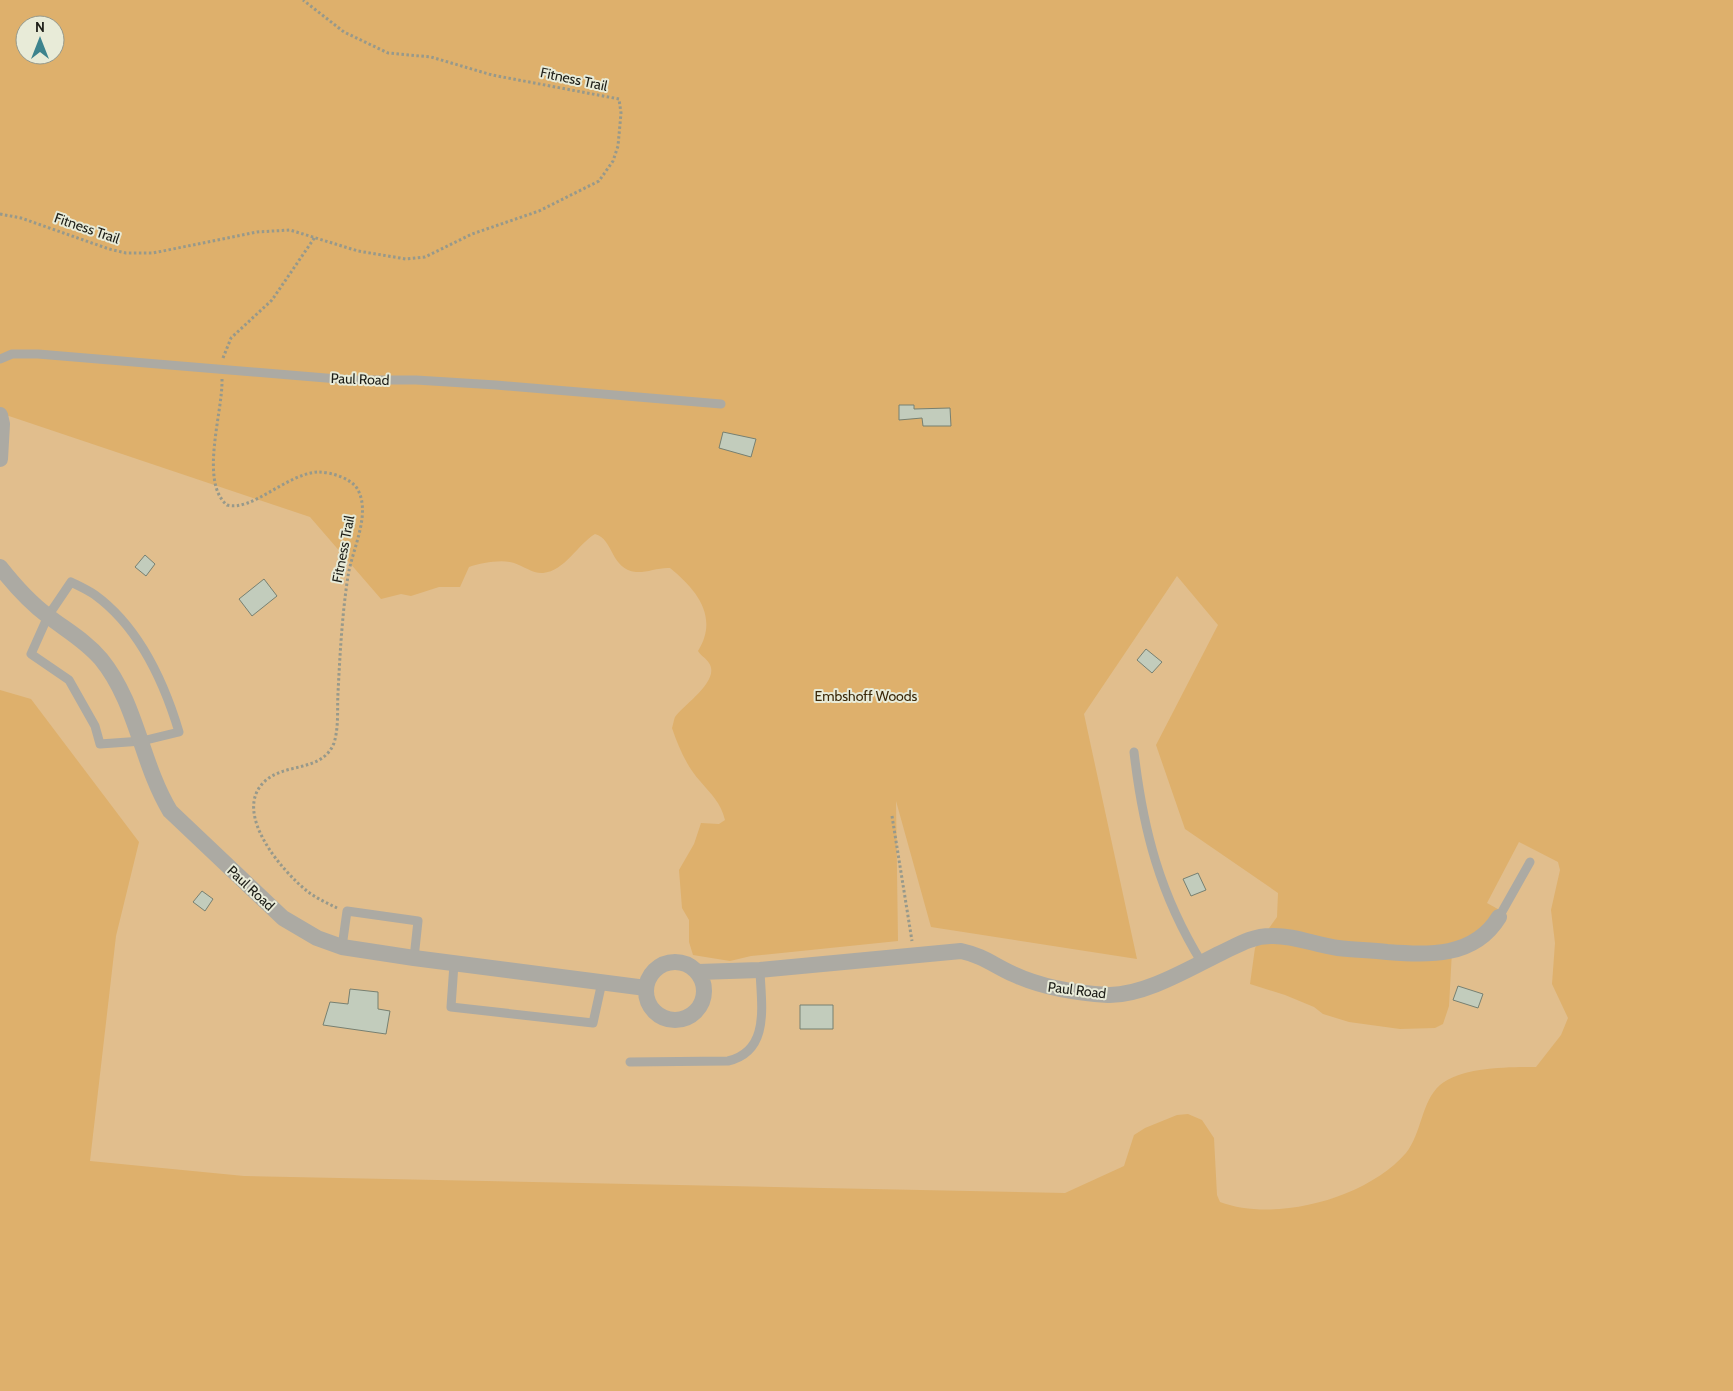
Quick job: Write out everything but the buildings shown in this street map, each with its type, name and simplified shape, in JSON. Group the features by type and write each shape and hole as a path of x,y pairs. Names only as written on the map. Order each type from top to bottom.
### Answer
{"street":[{"path":"0,415 2,448 0,460"},
{"name":"Paul Road","path":"0,567 21,594 48,616 76,635 101,659 121,689 142,741 160,794 170,811 283,918 316,938 342,947 454,964 646,988 651,975 667,963 686,964 698,972 760,970 961,951 979,955 1012,974 1043,986 1111,995 1142,989 1252,938 1288,936 1338,948 1432,955 1452,951 1473,941 1493,927 1499,917"},
{"path":"646,988 650,1006 657,1014 674,1020 684,1019 692,1015 703,999 702,980 698,972"}],"lane":[{"name":"Paul Road","path":"0,359 12,354 38,354 350,380 416,380 496,385 721,404"},
{"path":"71,582 95,596 124,623 146,654 171,704 179,732 142,741 100,744 95,726 69,680 31,654 48,616 71,582"},
{"path":"1134,752 1146,828 1160,878 1179,924 1202,962"},
{"path":"1499,917 1530,862"},
{"path":"342,947 346,913 418,921 414,958"},
{"path":"454,964 451,1007 593,1024 602,982"},
{"path":"630,1062 728,1061 741,1058 754,1047 759,1033 760,970"}],"path":[{"name":"Fitness Trail","path":"0,214 20,218 109,249 126,253 153,253 266,231 290,230 358,251 406,259 432,255 472,234 522,218 599,181 615,157 621,113 619,99 492,74 431,57 395,55 380,50 344,32 303,0"},
{"name":"Fitness Trail","path":"316,237 272,300 231,338 224,352 222,399 215,444 214,470 217,489 223,501 227,505 239,507 285,481 317,472 350,481 358,490 360,497 360,524 346,596 334,742 327,754 318,761 279,772 266,779 256,792 254,806 255,820 260,834 287,870 315,896 346,913"},
{"path":"892,816 914,954"}],"green space":[{"name":"Embshoff Woods","path":"0,0 1733,0 1733,1391 0,1391"},
{"name":"Embshoff Woods","path":"0,0 1733,0 1733,1391 0,1391 0,690 31,699 139,842 116,936 90,1161 244,1176 1065,1193 1124,1166 1134,1135 1145,1128 1177,1115 1188,1114 1202,1120 1214,1138 1217,1195 1220,1202 1242,1208 1267,1210 1293,1208 1345,1194 1368,1183 1389,1169 1406,1153 1411,1145 1429,1100 1440,1085 1449,1079 1472,1071 1536,1067 1561,1035 1568,1018 1552,984 1555,943 1551,910 1560,870 1558,862 1519,842 1487,903 1505,913 1452,951 1449,1006 1443,1024 1435,1028 1400,1029 1349,1022 1323,1014 1314,1007 1285,995 1250,984 1255,948 1277,917 1278,893 1185,829 1156,745 1218,625 1177,576 1084,714 1137,959 931,927 896,801 898,941 751,956 730,961 693,955 689,942 689,920 682,908 679,870 694,844 701,823 719,824 725,820 712,795 687,763 672,728 675,717 706,685 711,670 708,661 698,651 704,639 705,616 702,605 689,585 670,568 640,572 628,570 621,566 606,542 595,534 565,562 551,571 536,572 517,564 497,561 469,567 460,587 439,587 411,596 401,594 381,599 310,517 0,413"}]}
